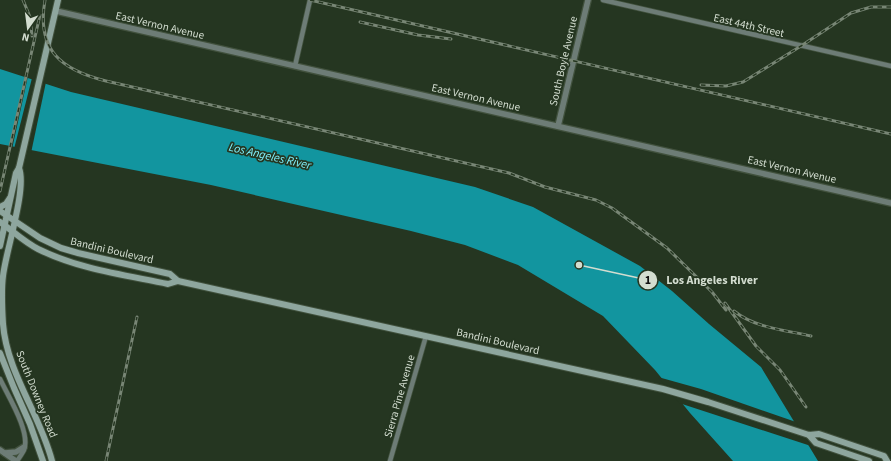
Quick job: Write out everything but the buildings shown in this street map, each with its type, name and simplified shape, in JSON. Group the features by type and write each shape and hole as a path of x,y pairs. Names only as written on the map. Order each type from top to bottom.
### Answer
{"main road":[{"name":"South Downey Road","path":"0,246 2,224 7,216 16,173 20,168 58,0"},
{"name":"South Downey Road","path":"20,168 22,174 19,196 3,277 2,290 4,332 9,355 39,422 52,461"},
{"path":"0,207 6,204 11,197"},
{"name":"Bandini Boulevard","path":"0,211 40,238 61,248 78,253 170,274 178,281 663,389 809,435 819,434 884,456 887,461"},
{"name":"Bandini Boulevard","path":"2,224 37,248 74,263 168,284 178,281"},
{"name":"South Downey Road","path":"0,353 30,424 43,461"},
{"name":"Bandini Boulevard","path":"809,435 816,443 869,461"}],"street":[{"path":"295,66 310,0"},
{"name":"South Boyle Avenue","path":"558,126 588,0"},
{"name":"East 44th Street","path":"603,0 891,66"},
{"name":"East Vernon Avenue","path":"56,11 891,203"},
{"name":"Sierra Pine Avenue","path":"390,461 426,336"},
{"path":"0,379 19,419 25,438 24,448 16,461 0,450"},
{"path":"5,453 16,452 24,448"}],"water":[{"name":"Los Angeles River","path":"0,69 71,92 475,187 533,207 640,266 672,291 761,367 818,461 733,461 690,413 655,370 603,316 518,265 465,245 411,231 211,185 0,144"}],"pier":[{"path":"25,76 28,76 12,149 9,148"},
{"path":"32,78 46,82 31,153 14,149"},
{"path":"658,377 701,389 796,422 811,446 679,403"}],"railway":[{"path":"23,0 30,17 32,36"},
{"path":"45,0 43,18 45,33 49,45 56,56 65,64 77,71 106,81 509,173 545,187 596,200 612,208 667,248 712,292 726,310"},
{"path":"310,0 891,134"},
{"path":"701,85 726,86 743,82 851,13 871,7 891,7"},
{"path":"0,191 40,15"},
{"path":"360,22 418,35 451,39"},
{"path":"725,303 756,346 780,370 806,407"},
{"path":"734,311 742,317 761,325 811,336"},
{"path":"106,461 137,317"}],"place":[{"name":"Los Angeles River","path":"579,265"}]}
